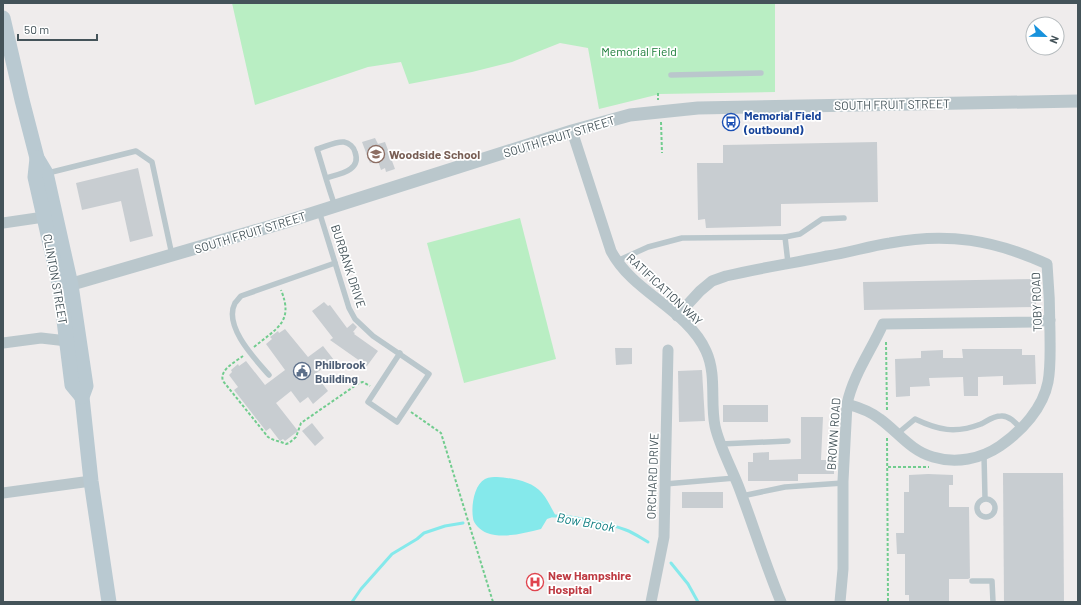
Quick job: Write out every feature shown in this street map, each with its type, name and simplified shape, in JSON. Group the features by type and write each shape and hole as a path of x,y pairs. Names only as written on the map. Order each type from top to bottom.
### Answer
{"main road":[{"name":"CLINTON STREET","path":"3,18 37,158 46,173 65,286 86,386 82,397 91,481 109,602"},
{"name":"CLINTON STREET","path":"37,158 35,176 44,217 65,286 66,342 72,385 82,397"}],"street":[{"name":"SOUTH FRUIT STREET","path":"65,286 319,211 572,131 630,115 698,108 1078,101"},
{"name":"RATIFICATION WAY","path":"572,131 611,251 616,261 632,279 677,316 699,339 706,351 711,366 713,380 715,427 742,496 764,561 781,602"},
{"path":"4,222 44,217"},
{"name":"TOBY ROAD","path":"677,316 700,291 712,281 726,276 890,243 917,239 960,239 1002,246 1022,252 1047,264 1050,320 1050,371 1048,383 1039,406 1021,428 1006,442 984,455 960,460 935,458 923,454 892,435 879,418 862,408 847,404"},
{"name":"BROWN ROAD","path":"840,602 843,569 843,483 847,404 856,374 869,353 883,324 1033,322 1050,320"},
{"path":"3,343 41,338 66,342"},
{"name":"ORCHARD DRIVE","path":"651,602 664,537 668,350"},
{"path":"3,493 91,481"}],"lane":[{"path":"671,75 761,73"},
{"path":"326,178 351,170 356,162 357,156 354,148 348,143 343,142 317,150 326,178 335,206"},
{"path":"46,173 136,151 152,162 172,255"},
{"name":"BURBANK DRIVE","path":"319,211 349,308 355,319 373,336 400,354 429,374 397,422 368,402 400,354"},
{"path":"616,261 648,247 682,238 785,237 800,234 822,219 844,218"},
{"path":"785,237 788,263"},
{"path":"269,375 249,351 239,335 233,320 235,303 241,296 335,263"},
{"path":"892,435 915,419 933,428 947,430 964,429 1002,415 1012,419 1021,428"},
{"path":"721,444 788,441"},
{"path":"984,455 985,498"},
{"path":"665,484 735,478"},
{"path":"742,496 785,487 843,483"},
{"path":"972,581 992,581 993,602"}],"path":[{"path":"662,137 662,153"},
{"path":"284,297 286,310 283,322 279,327 223,373 222,378 223,382 268,437 278,442 286,444 289,443 296,437 301,423 359,383 363,382"},
{"path":"886,340 887,415"},
{"path":"406,409 440,433 493,602"},
{"path":"888,601 888,467 892,435"},
{"path":"888,467 930,467"}],"green space":[{"name":"Memorial Field","path":"232,3 775,3 775,92 660,94 599,109 588,48 560,43 512,62 472,72 409,84 401,62 368,67 255,105"},
{"path":"520,218 556,359 464,383 427,243"}],"water":[{"path":"497,477 515,479 538,489 548,501 556,516 547,519 541,529 521,534 494,535 482,531 473,520 472,508 474,496 481,482 487,478"}],"building":[{"path":"375,138 378,144 385,142 395,169 386,172 385,168 381,170 378,161 370,163 362,142"},
{"path":"877,142 878,202 781,204 781,226 706,228 705,219 698,220 697,163 723,163 723,145"},
{"path":"138,168 153,236 130,242 121,201 82,210 76,183"},
{"path":"1036,279 1036,307 864,310 863,282"},
{"path":"324,302 328,306 330,305 347,328 353,323 357,327 353,332 355,333 354,334 378,351 367,366 330,340 333,338 312,311"},
{"name":"Philbrook Building","path":"285,329 308,357 323,346 334,360 315,374 328,391 313,404 308,397 300,403 291,391 276,403 298,431 285,441 283,439 280,441 270,428 266,431 234,390 238,387 229,375 232,372 231,370 238,364 239,366 246,361 265,385 285,370 266,344 272,339 270,337 278,331 279,333"},
{"path":"615,348 632,348 632,364 616,365"},
{"path":"962,349 1022,349 1022,355 1035,355 1036,384 1003,385 1003,376 978,377 978,396 964,396 963,377 929,378 930,386 910,387 910,396 896,397 895,359 921,358 921,351 943,350 943,358 963,358"},
{"path":"702,370 705,421 679,422 678,371"},
{"path":"723,405 768,405 768,422 723,422"},
{"path":"801,417 823,417 821,460 834,460 834,474 798,474 798,481 748,481 748,462 753,462 753,453 769,452 769,460 801,459"},
{"path":"312,423 324,438 315,446 302,431"},
{"path":"1003,473 1063,473 1064,602 1004,602"},
{"path":"909,475 953,475 953,485 949,485 949,507 969,507 970,578 949,579 949,602 909,602 909,595 905,595 905,554 897,554 896,533 904,533 904,492 909,492"},
{"path":"682,492 723,492 723,508 682,508"}],"waterway":[{"name":"Bow Brook","path":"553,516 579,518 610,525 629,531 648,542"},
{"name":"Bow Brook","path":"352,602 361,589 392,554 424,533 445,526 463,523"},
{"name":"Bow Brook","path":"671,563 688,584 698,602"}],"place":[{"name":"Memorial Field (outbound)","path":"731,122"},
{"name":"Woodside School","path":"376,154"},
{"name":"Philbrook Building","path":"302,371"},
{"name":"New Hampshire Hospital","path":"535,582"}]}
